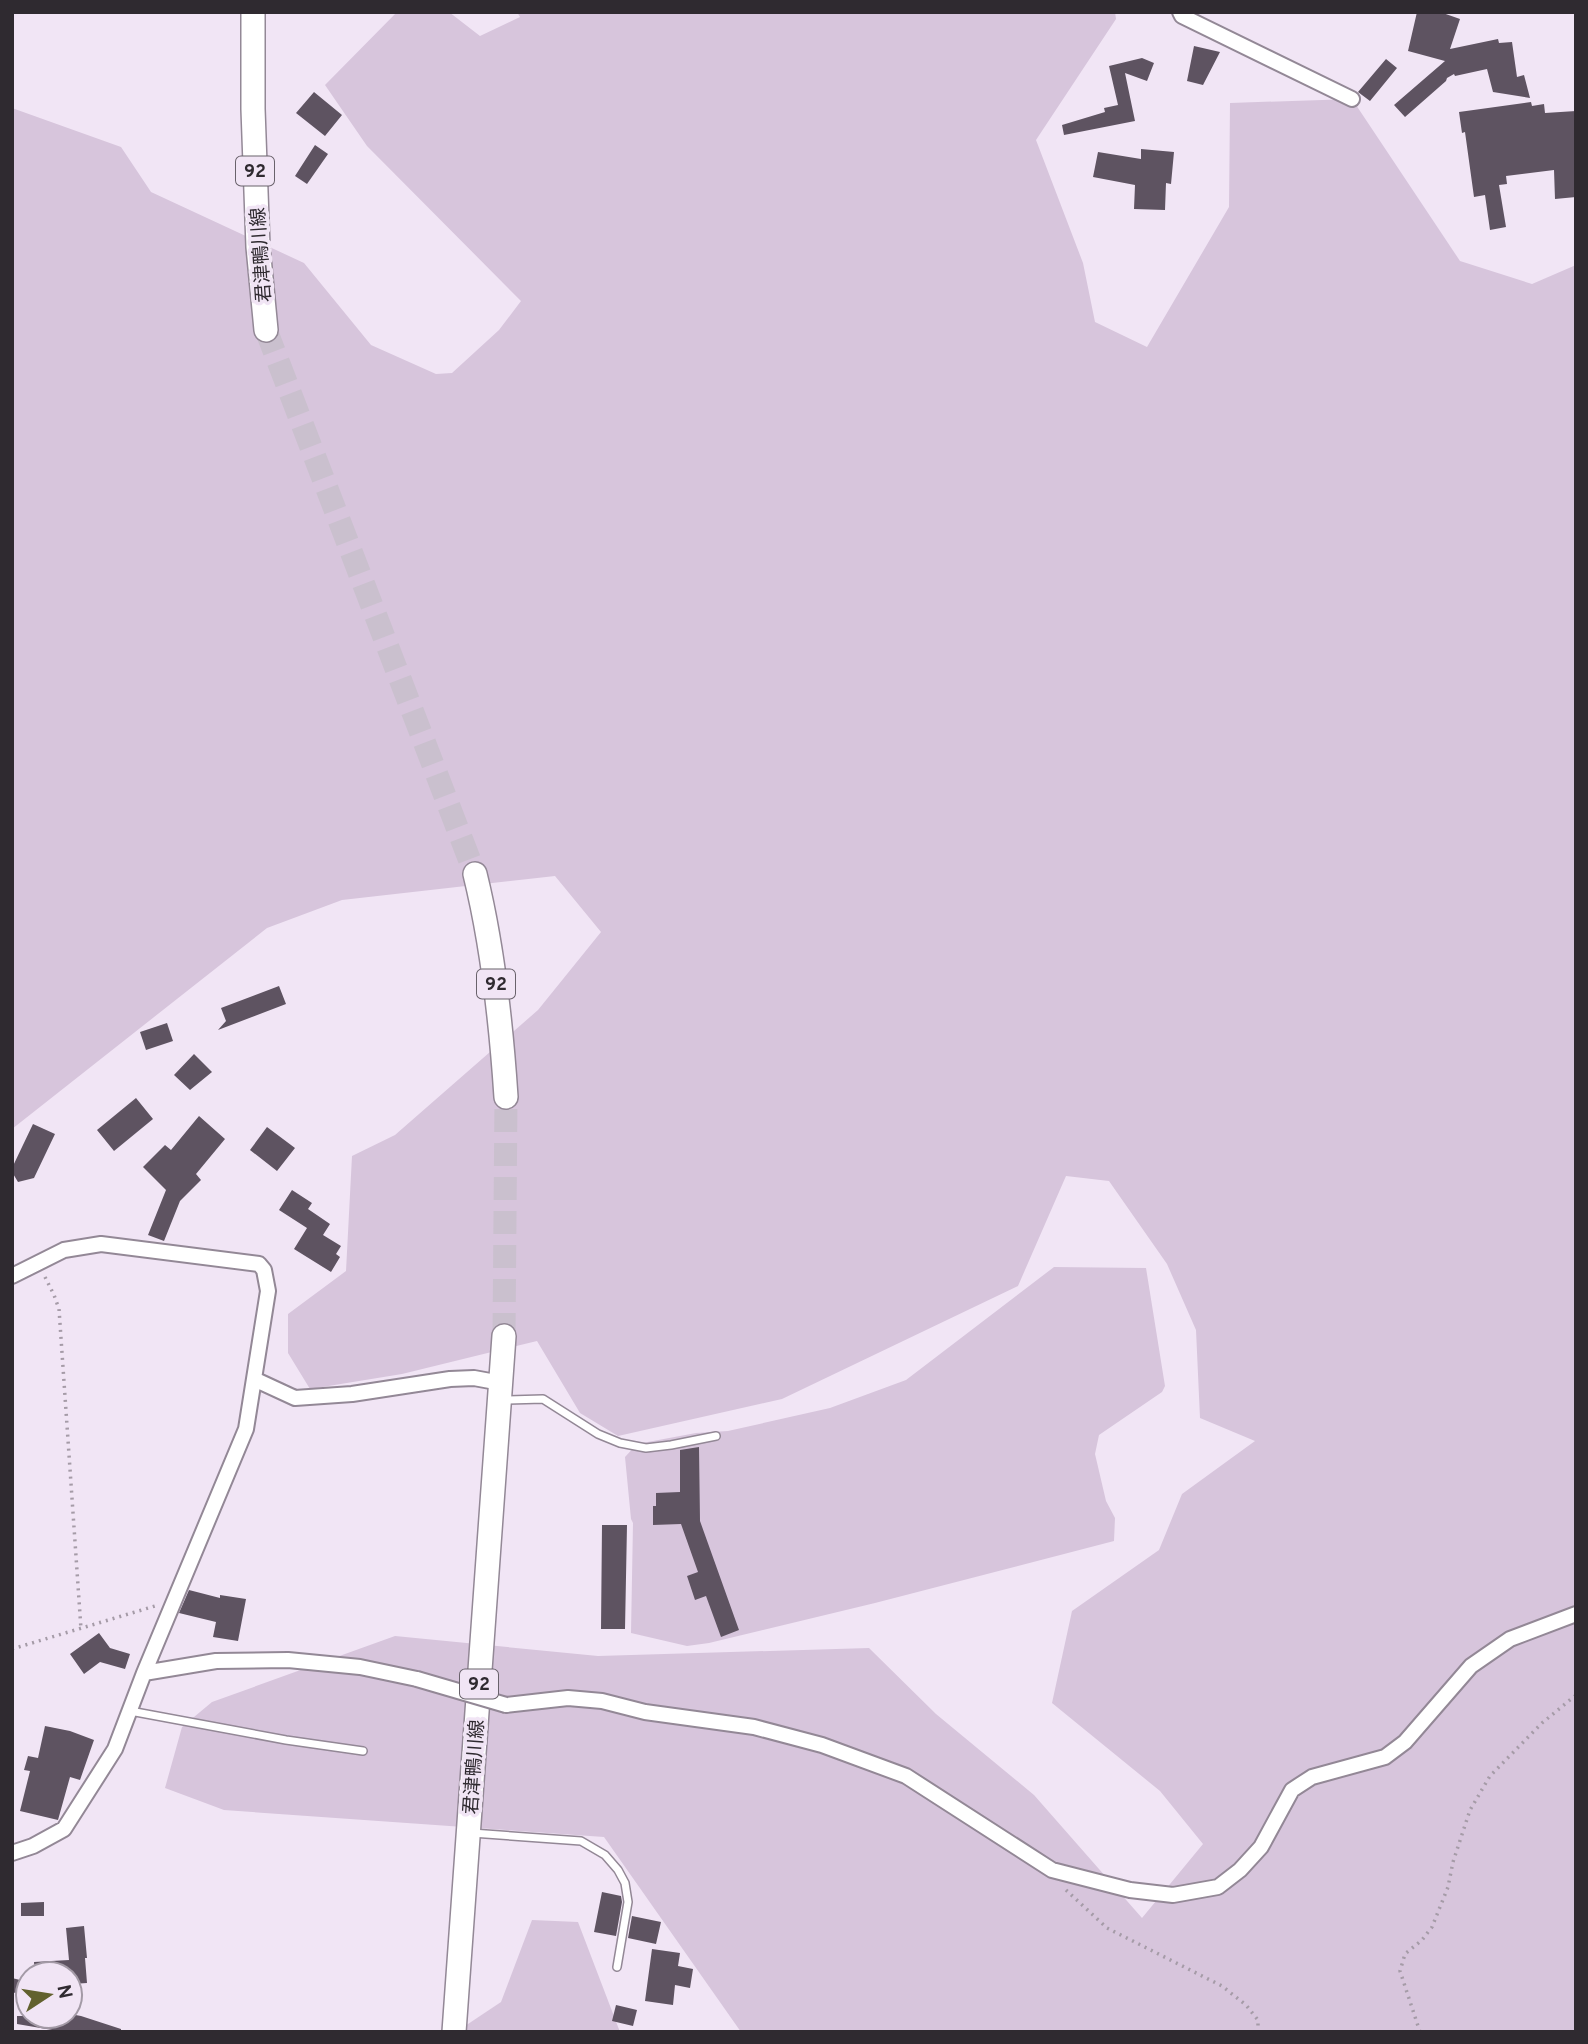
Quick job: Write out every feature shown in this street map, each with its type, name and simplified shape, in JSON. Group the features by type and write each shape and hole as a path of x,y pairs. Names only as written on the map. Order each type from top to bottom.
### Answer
{"main road":[{"name":"君津鴨川線","path":"253,12 258,247 267,330"},
{"name":"92","path":"475,874 492,955 502,1035 506,1097"},
{"name":"君津鴨川線","path":"454,2032 504,1336"}],"street":[{"path":"1180,12 1182,16 1353,99"},
{"path":"12,1276 64,1250 101,1244 258,1264 264,1270 268,1291 246,1429 115,1749 64,1829 33,1846 12,1853"},
{"path":"254,1379 295,1398 352,1394 474,1378 500,1392"},
{"path":"144,1673 216,1661 288,1660 360,1667 417,1679 506,1705 568,1698 602,1701 645,1712 754,1727 822,1745 906,1776 1052,1870 1130,1890 1173,1895 1218,1887 1240,1870 1261,1847 1292,1790 1312,1777 1385,1757 1405,1742 1471,1666 1510,1639 1576,1614"}],"lane":[{"path":"500,1392 543,1399 598,1434 620,1443 646,1448 716,1436"},
{"path":"130,1711 286,1740 363,1751"},
{"path":"468,1833 581,1841 605,1855 625,1883 628,1902 617,1967"}],"path":[{"path":"37,1263 59,1309 81,1629"},
{"path":"12,1649 174,1601"},
{"path":"1420,2032 1400,1971 1405,1954 1422,1940 1432,1927 1448,1887 1470,1810 1490,1776 1542,1723 1576,1695"},
{"path":"1052,1870 1069,1894 1107,1928 1222,1986 1246,2005 1258,2020 1258,2032"}],"shaded area":[{"path":"397,12 449,12 480,36 520,17 517,12 1115,12 1116,19 1036,140 1083,263 1095,322 1147,347 1229,207 1230,103 1352,99 1460,261 1532,284 1576,265 1576,2032 741,2032 604,1837 224,1810 165,1788 182,1727 212,1702 395,1636 598,1656 869,1648 936,1714 1034,1795 1142,1918 1203,1844 1160,1791 1052,1703 1072,1611 1159,1550 1182,1494 1255,1441 1200,1418 1196,1330 1167,1264 1109,1181 1066,1176 1018,1286 782,1399 618,1436 580,1413 537,1341 402,1374 310,1389 288,1353 288,1314 346,1271 352,1156 395,1135 538,1010 601,932 555,876 342,900 267,928 12,1129 12,108 121,147 151,192 304,263 371,345 436,374 452,373 499,330 521,301 367,146 325,85"},
{"path":"1054,1267 1146,1268 1165,1386 1162,1392 1099,1435 1095,1454 1106,1501 1115,1518 1114,1541 709,1643 687,1646 631,1633 633,1523 625,1457 637,1444 696,1433 728,1431 830,1408 906,1380"},
{"path":"532,1920 578,1922 620,2032 456,2032 501,2002"}],"building":[{"path":"1417,12 1440,12 1460,19 1450,49 1498,39 1499,43 1512,42 1517,77 1524,75 1530,98 1493,92 1487,69 1455,76 1454,74 1405,117 1394,105 1445,61 1408,51"},
{"path":"1194,46 1220,52 1203,85 1187,81"},
{"path":"1142,58 1154,63 1147,81 1125,73 1135,121 1064,135 1062,125 1105,112 1104,108 1118,105 1109,66"},
{"path":"1386,59 1397,68 1370,101 1358,92"},
{"path":"314,92 342,115 325,136 296,113"},
{"path":"1531,102 1532,106 1544,104 1545,113 1576,111 1576,197 1555,199 1554,170 1506,176 1507,184 1499,185 1506,227 1490,230 1485,195 1474,197 1465,132 1462,133 1459,112"},
{"path":"315,145 328,154 307,184 295,176"},
{"path":"1141,149 1174,152 1171,184 1166,183 1165,210 1134,209 1135,185 1093,177 1098,152 1141,159"},
{"path":"279,986 286,1004 218,1030 226,1021 221,1008"},
{"path":"167,1023 173,1041 146,1050 140,1032"},
{"path":"194,1054 212,1072 190,1090 174,1075"},
{"path":"136,1098 153,1119 114,1151 97,1130"},
{"path":"199,1116 225,1139 196,1174 201,1180 180,1201 164,1241 148,1235 166,1190 143,1167 165,1145 171,1150"},
{"path":"33,1124 55,1134 34,1178 18,1182 12,1168"},
{"path":"267,1127 295,1148 277,1171 250,1150"},
{"path":"292,1190 312,1203 308,1209 330,1224 323,1235 341,1246 336,1254 340,1257 331,1272 294,1249 307,1228 279,1210"},
{"path":"699,1447 700,1521 739,1630 721,1637 706,1596 695,1600 687,1576 698,1572 681,1524 653,1525 656,1493 680,1492 680,1450"},
{"path":"602,1525 627,1525 625,1629 601,1629"},
{"path":"189,1590 220,1598 220,1595 246,1599 238,1641 213,1637 216,1622 179,1613"},
{"path":"99,1633 110,1648 130,1654 125,1669 100,1662 84,1674 70,1654"},
{"path":"45,1726 94,1740 80,1780 70,1777 58,1820 20,1811 30,1771 24,1770 28,1756 38,1758"},
{"path":"602,1892 621,1896 616,1936 594,1932"},
{"path":"44,1902 44,1916 21,1916 21,1903"},
{"path":"632,1916 661,1922 656,1944 628,1938"},
{"path":"84,1926 87,1983 84,1983 84,1960 69,1960 66,1928"},
{"path":"652,1949 680,1953 678,1966 693,1969 690,1988 675,1985 673,2005 645,2001"},
{"path":"616,2005 637,2010 633,2026 612,2021"},
{"path":"84,2017 121,2029 121,2032 52,2030 84,2030"}],"tunnel":[{"path":"266,330 475,874"},
{"path":"504,1336 506,1097"}]}
